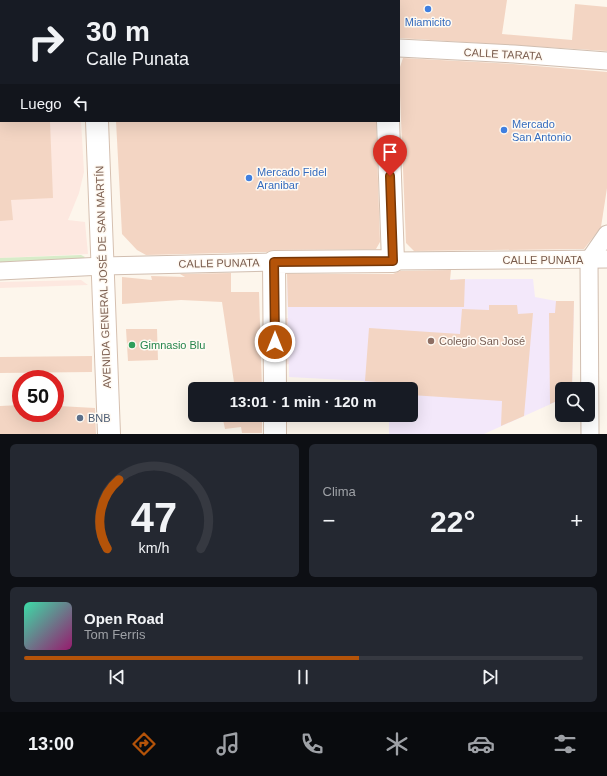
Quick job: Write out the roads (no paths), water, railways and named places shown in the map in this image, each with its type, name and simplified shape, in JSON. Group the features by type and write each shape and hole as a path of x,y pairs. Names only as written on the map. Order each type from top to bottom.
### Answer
{"main road":[{"name":"AVENIDA GENERAL JOSÉ DE SAN MARTÍN","path":"97,122 109,434"},
{"path":"388,122 393,261"},
{"name":"CALLE PUNATA","path":"274,262 393,261"},
{"path":"274,262 275,382"},
{"path":"275,422 275,434"}],"street":[{"name":"CALLE TARATA","path":"400,48 607,61"},
{"path":"590,434 589,260 607,234"},
{"name":"CALLE PUNATA","path":"393,261 607,259"},
{"name":"CALLE PUNATA","path":"0,271 103,266 274,262"}],"place":[{"name":"Miamicito","path":"428,9"},
{"name":"Mercado San Antonio","path":"504,130"},
{"name":"Mercado Fidel Aranibar","path":"249,178"},
{"name":"Colegio San José","path":"431,341"},
{"name":"Gimnasio Blu","path":"132,345"},
{"name":"BNB","path":"80,418"}]}
